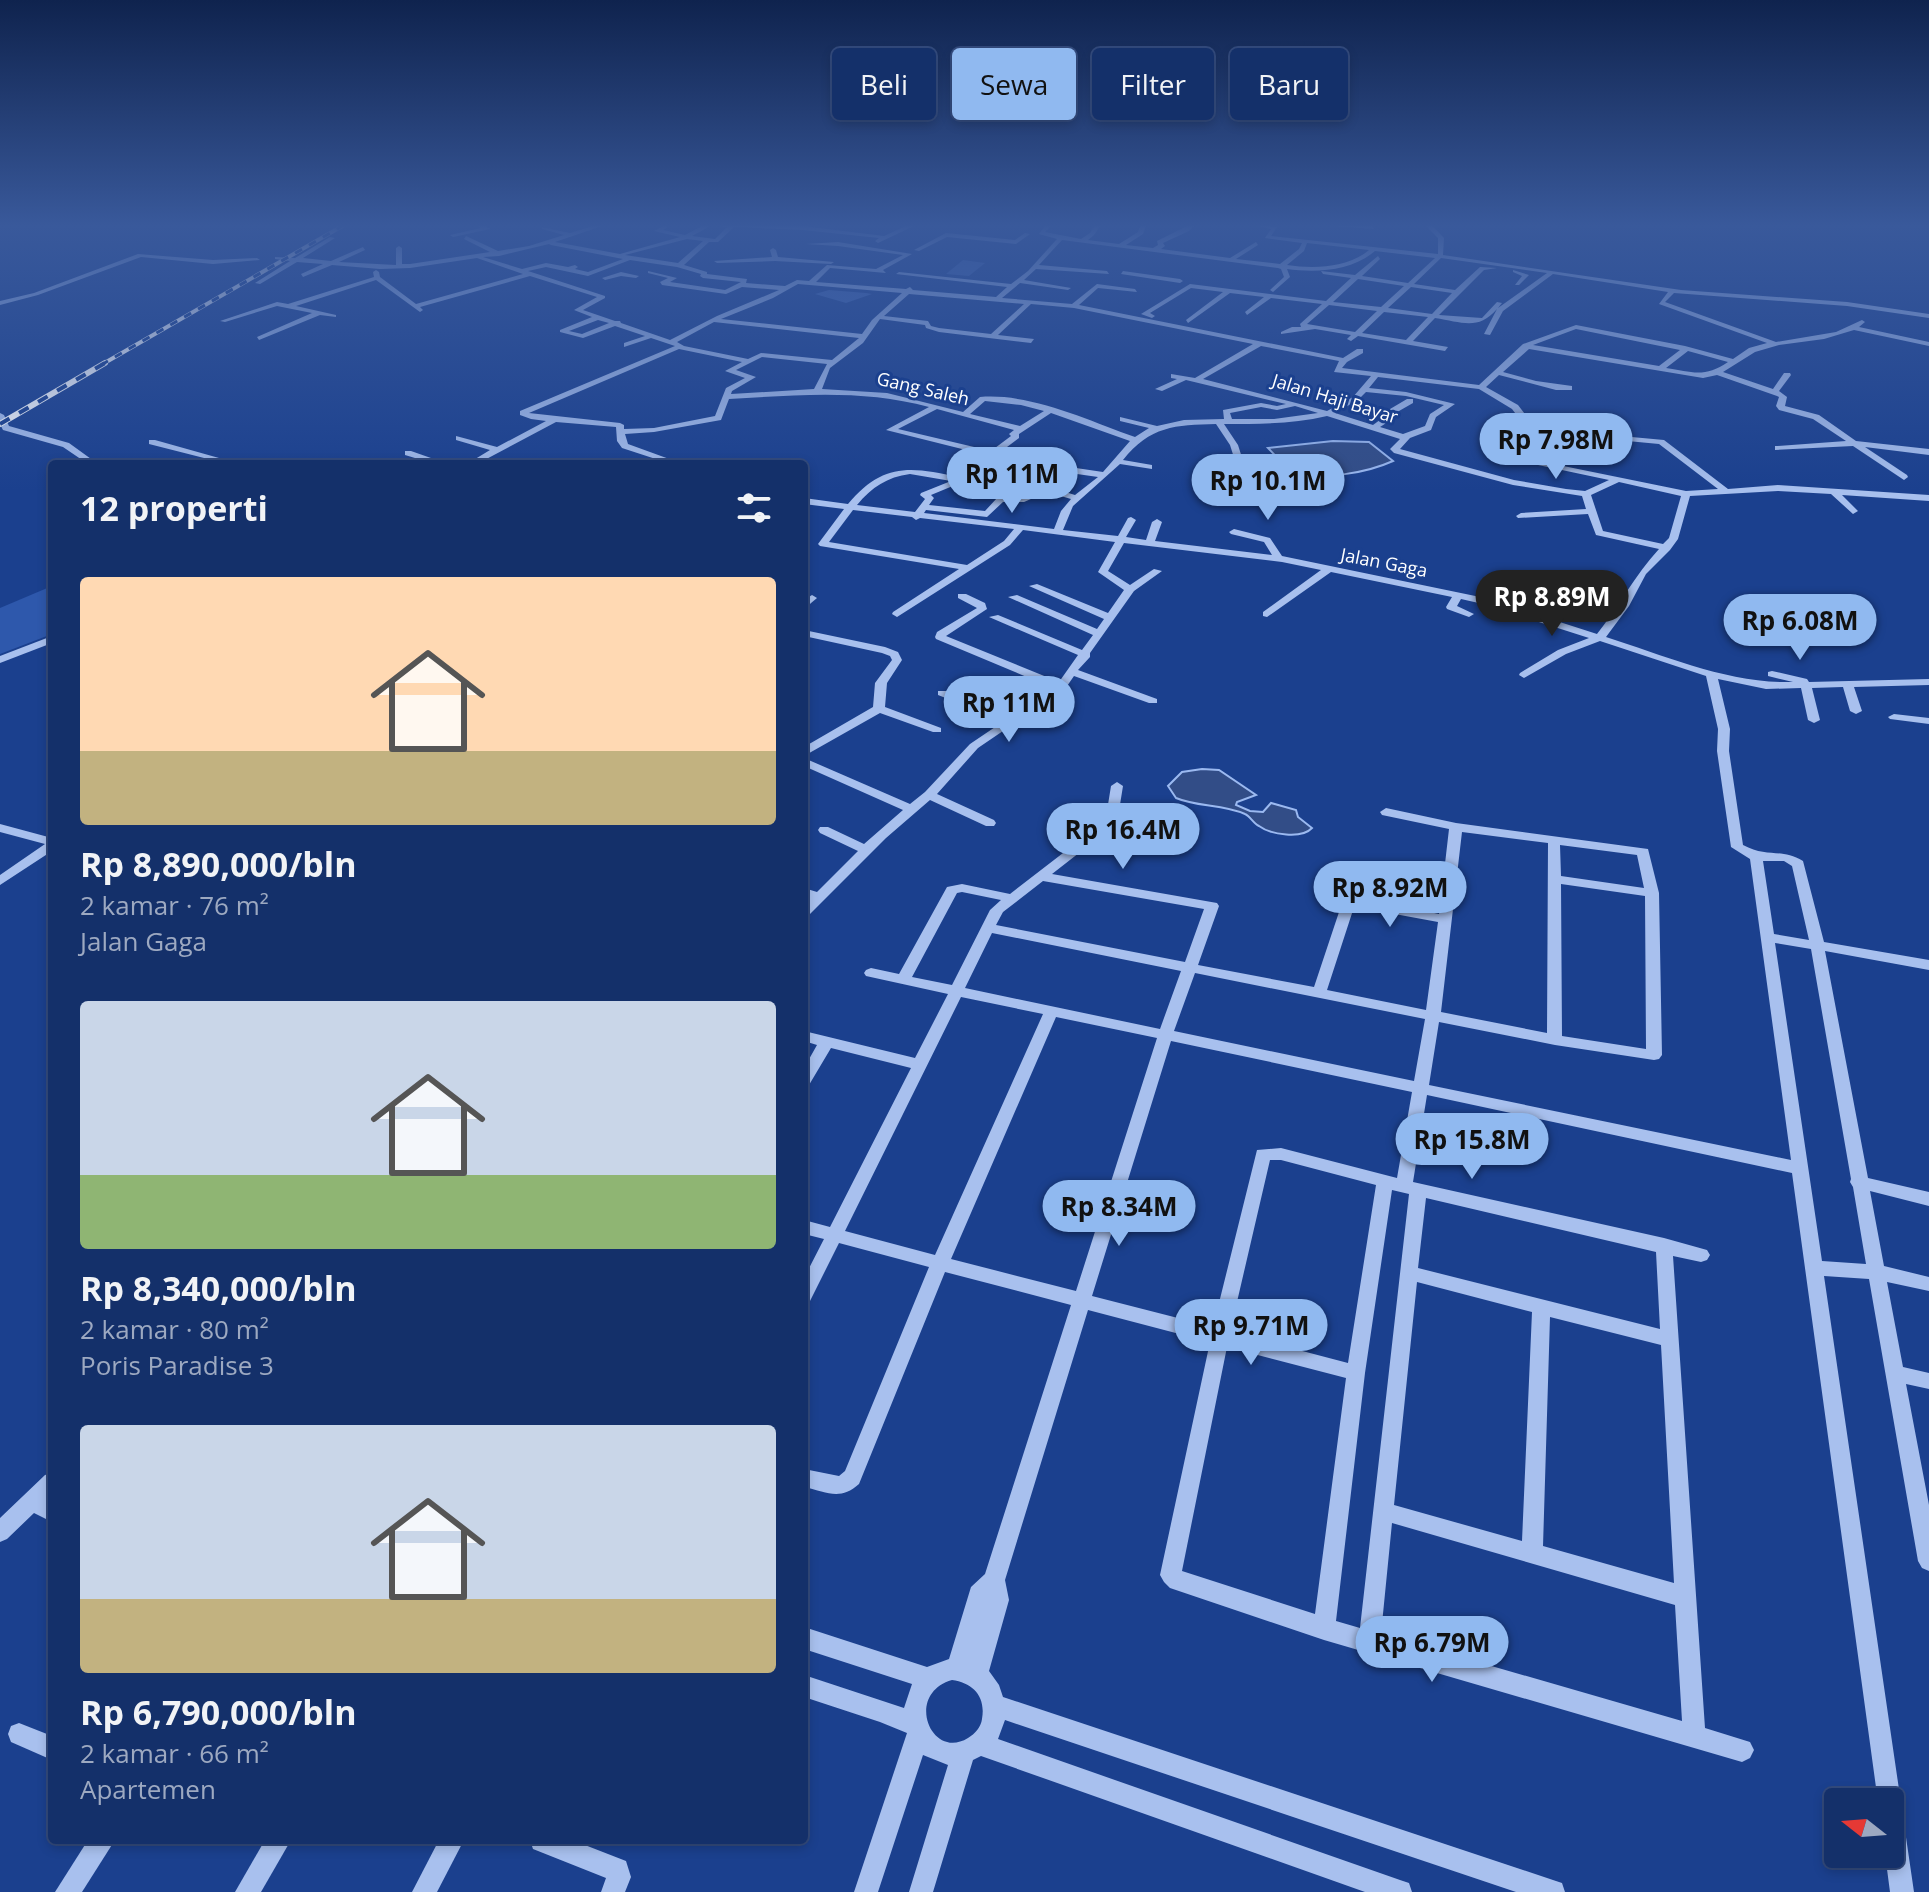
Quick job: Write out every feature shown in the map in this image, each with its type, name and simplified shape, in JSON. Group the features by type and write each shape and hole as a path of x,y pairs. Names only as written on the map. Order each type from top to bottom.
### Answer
{"street":[{"path":"223,321 247,313"},
{"path":"259,338 318,313"},
{"path":"320,313 334,316"},
{"path":"589,313 682,348 745,360 769,355 833,362"},
{"path":"672,342 730,313"},
{"path":"817,391 823,373 883,313"},
{"path":"993,336 1018,313"},
{"path":"1111,313 1344,360"},
{"path":"1188,321 1198,313"},
{"path":"1313,313 1301,323 1352,338 1445,349"},
{"path":"1352,338 1380,313"},
{"path":"1418,313 1480,321 1488,313"},
{"path":"1488,334 1498,313"},
{"path":"1690,313 1777,344"},
{"path":"1904,313 1929,316"},
{"path":"1902,321 1908,314"},
{"path":"1407,343 1436,315"},
{"path":"600,317 562,331 583,336 618,322"},
{"path":"879,317 929,323 928,327 939,330 1031,341"},
{"path":"713,320 863,336"},
{"path":"1854,328 1862,322"},
{"path":"1481,387 1526,346 1578,327 1685,348 1736,362"},
{"path":"1526,346 1699,376 1719,373 1753,349 1854,328 1929,344"},
{"path":"1283,333 1292,329 1320,330"},
{"path":"627,345 653,335"},
{"path":"1196,380 1260,343"},
{"path":"667,460 625,446 621,441 622,426 523,413 682,348"},
{"path":"1660,369 1685,348"},
{"path":"1360,351 1344,360 1336,370 1374,377 1396,375 1481,387 1515,407 1528,424 1543,431 1661,442 1725,490"},
{"path":"622,432 713,420 722,414 725,397 731,388 751,378 729,371 745,360"},
{"path":"1499,373 1539,382"},
{"path":"1719,373 1775,391 1783,397 1782,408 1811,414 1904,477"},
{"path":"1775,391 1787,375"},
{"name":"Jalan Haji Bayar","path":"1174,376 1231,385 1333,413 1404,437 1406,441 1394,449 1513,482 1586,494"},
{"path":"1058,530 1074,497 1105,475 1134,439 1156,428 1224,421 1267,422 1333,413 1349,405 1366,390 1374,377"},
{"path":"1159,389 1186,378"},
{"path":"1366,390 1450,402 1433,416 1428,428 1404,437"},
{"name":"Gang Saleh","path":"725,397 817,391 864,392 965,415 993,425 1019,428"},
{"path":"965,415 985,399 1048,412 1134,439"},
{"path":"1373,428 1388,418 1388,414 1410,401"},
{"path":"1240,464 1224,421 1226,412 1261,405 1277,408 1298,403"},
{"path":"934,408 890,430 1049,467 1105,475"},
{"path":"614,424 619,410"},
{"path":"916,517 930,498 924,495 958,481 1016,436 1013,434 1019,428 1048,412"},
{"path":"2,416 8,429 66,445 88,460"},
{"path":"479,460 555,419"},
{"path":"1123,419 1156,428"},
{"path":"459,438 498,450"},
{"path":"152,442 215,458 212,460"},
{"path":"1778,448 1856,443 1929,452"},
{"path":"408,453 431,460"},
{"path":"1505,457 1686,494 1725,490 1832,490 1929,498"},
{"path":"1116,461 1149,467"},
{"path":"968,568 825,545 824,541 863,490 886,475 905,469 934,473 994,490 1008,499"},
{"path":"1618,479 1586,494 1599,533 1667,548"},
{"path":"923,507 987,514 999,501 1030,498 1046,489 1074,497"},
{"path":"1832,490 1853,511"},
{"path":"1524,675 1562,652 1599,638 1624,606 1642,573 1673,539 1686,494"},
{"name":"Jalan Gaga","path":"808,502 916,517 1230,551 1330,568 1458,595 1711,674 1766,686 1929,682"},
{"path":"1521,516 1591,511"},
{"path":"1130,589 1103,572 1131,520"},
{"path":"1150,541 1157,522"},
{"path":"897,614 1007,543 1021,527"},
{"path":"1234,532 1267,540 1277,553 1277,558"},
{"path":"1267,614 1330,568"},
{"path":"808,908 866,850 929,795 974,746 1061,687 1130,589 1141,585 1157,571"},
{"path":"1034,586 1111,618"},
{"path":"1458,595 1451,607 1469,614"},
{"path":"962,596 981,605 982,609 940,637 1061,687"},
{"path":"1013,597 1100,634"},
{"path":"994,617 1086,655"},
{"path":"808,634 894,654 897,660 881,683 879,709"},
{"path":"0,660 48,641"},
{"path":"1074,672 1153,701"},
{"path":"1711,674 1724,729 1723,751 1737,847 1756,857 1787,857 1798,864 1817,944 1929,1561"},
{"path":"1772,674 1798,679 1806,685 1814,720"},
{"path":"1847,683 1856,711"},
{"path":"942,693 1013,720"},
{"path":"808,750 879,709 937,730"},
{"path":"1894,717 1929,721"},
{"path":"808,764 911,809"},
{"path":"808,1288 997,910 1107,825 1114,810 1117,786"},
{"path":"929,795 990,823"},
{"path":"989,928 1555,1040 1654,1055 1652,893 1641,851 1456,827 1386,812"},
{"path":"1324,1629 1356,1373 1402,1186 1433,1016 1456,827"},
{"path":"0,828 48,842"},
{"path":"824,830 866,850"},
{"path":"1554,840 1555,1040"},
{"path":"0,881 48,846"},
{"path":"1756,857 1888,1788"},
{"path":"967,1672 998,1600 994,1580 1080,1300 1165,1036 1212,906 1040,876"},
{"path":"1554,879 1652,893"},
{"path":"1350,897 1448,884"},
{"path":"903,980 952,890 962,888 1011,898"},
{"path":"808,893 819,897"},
{"path":"1350,897 1373,906 1444,919"},
{"path":"1319,993 1350,897"},
{"path":"1768,937 1929,965"},
{"path":"871,973 1800,1168"},
{"path":"808,1479 842,1486 852,1477 940,1263 1051,1012"},
{"path":"808,1037 918,1064"},
{"path":"808,1074 827,1041"},
{"path":"1701,1255 1402,1186 1281,1154 1263,1154 1220,1337 1171,1575 1178,1581 1324,1629 1742,1750"},
{"path":"1858,1182 1929,1199"},
{"path":"1369,1642 1408,1273 1402,1186"},
{"path":"808,1228 1356,1373"},
{"path":"1664,1245 1694,1735"},
{"path":"1815,1268 1877,1272 1929,1284"},
{"path":"1408,1273 1668,1339"},
{"path":"1532,1551 1541,1306"},
{"path":"1896,1373 1929,1381"},
{"path":"0,1532 48,1486"},
{"path":"33,1501 48,1510"},
{"path":"1383,1511 1685,1597"},
{"path":"808,1639 927,1678"},
{"path":"866,1892 916,1729 913,1707 917,1691 927,1678 946,1669 967,1672 991,1693 994,1705 989,1733 972,1748 921,1892"},
{"path":"808,1688 916,1729 938,1751 972,1748 1400,1892"},
{"path":"994,1705 1553,1892"},
{"path":"19,1734 48,1746"},
{"path":"67,1892 100,1844"},
{"path":"247,1892 277,1844"},
{"path":"424,1892 450,1844"},
{"path":"552,1844 617,1870 619,1877 613,1892"},
{"path":"1899,1868 1902,1892"}],"shaded area":[{"path":"1333,441 1369,442 1393,461 1345,474 1295,476 1268,448"},
{"path":"48,588 48,636 0,654 0,608"},
{"path":"1219,770 1256,795 1236,805 1263,812 1271,803 1296,810 1298,817 1312,828 1301,834 1278,833 1264,829 1237,811 1176,798 1168,786 1182,772"}],"railway":[{"path":"101,365 191,313"},
{"path":"0,424 105,363"}]}
